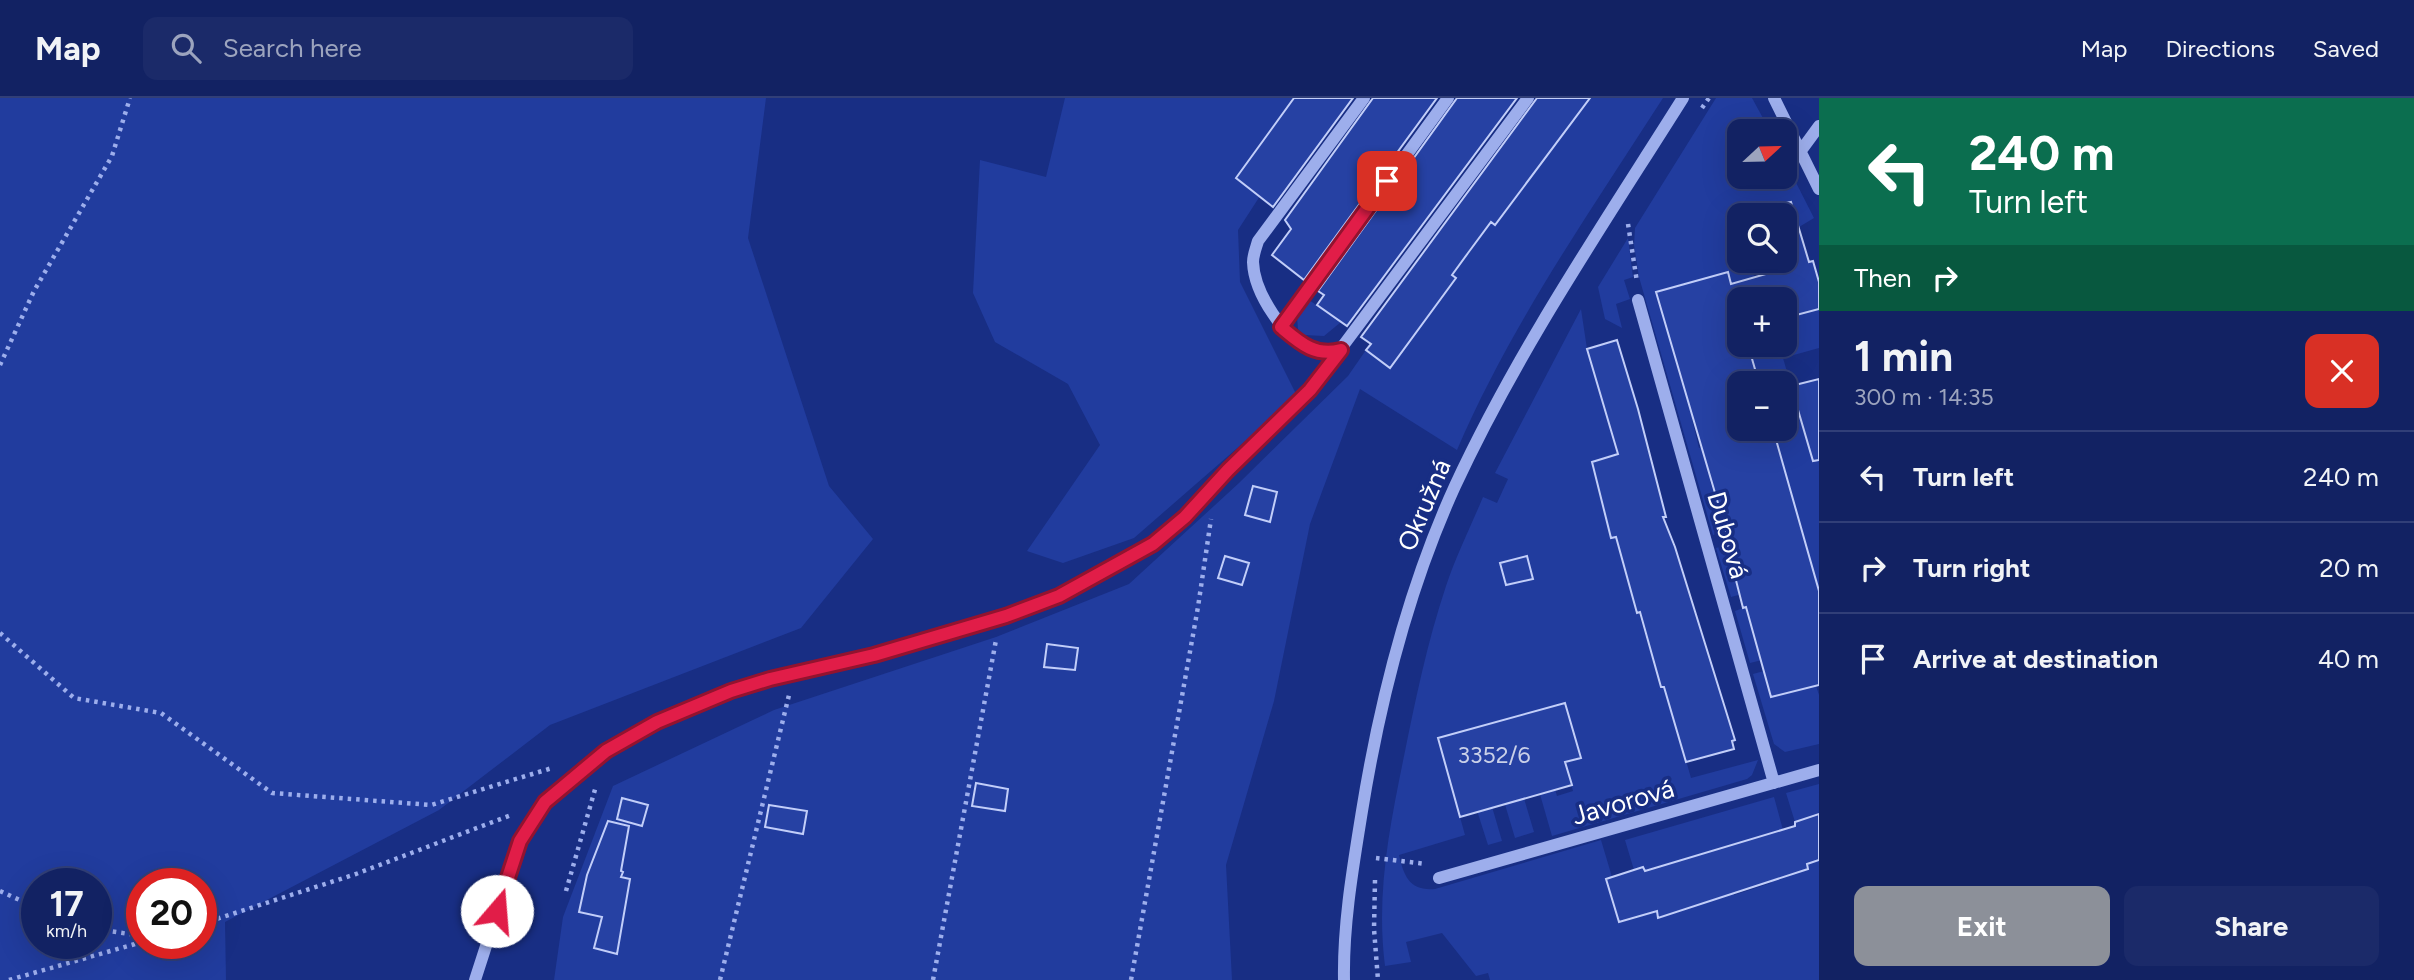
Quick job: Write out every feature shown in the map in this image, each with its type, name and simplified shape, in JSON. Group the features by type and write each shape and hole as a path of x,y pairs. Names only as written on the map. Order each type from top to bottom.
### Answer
{"street":[{"path":"1341,350 1327,353 1314,351 1281,327 1255,279 1253,260 1258,241 1364,98"},
{"path":"1281,327 1448,98"},
{"path":"475,980 520,841 545,802 606,751 657,722 693,706 770,679 874,655 1006,616 1059,596 1153,544 1185,517 1310,390 1528,98"},
{"name":"Okružná","path":"1344,980 1345,935 1366,787 1397,645 1425,562 1454,489 1517,364 1684,98"},
{"path":"1774,98 1819,189"},
{"path":"1800,152 1819,126"},
{"name":"Dubová","path":"1638,300 1774,783"},
{"name":"Javorová","path":"1439,878 1819,770"}],"path":[{"path":"0,365 34,291 112,156 131,98"},
{"path":"1622,234 1629,224 1638,300"},
{"path":"1131,980 1198,607 1210,531 1213,486"},
{"path":"933,980 994,645 1006,616"},
{"path":"0,633 74,698 161,713 272,793 431,805 556,767"},
{"path":"720,980 785,706 798,673"},
{"path":"566,891 606,751"},
{"path":"217,918 356,874 545,802"},
{"path":"1378,847 1376,860 1407,862"},
{"path":"1375,872 1374,929 1378,980"},
{"path":"0,891 21,901"},
{"path":"9,980 126,947"}],"shaded area":[{"path":"0,98 766,98 748,238 829,486 873,539 801,628 550,725 439,810 225,922 226,980 0,980"},
{"path":"1065,98 1294,98 1236,178 1260,196 1238,230 1240,282 1297,396 1134,538 1063,563 1027,551 1100,445 1068,384 995,342 973,293 980,160 1046,177"},
{"path":"1586,98 1663,98 1527,313 1478,403 1457,450 1360,389 1310,524 1274,701 1226,865 1232,980 554,980 563,917 613,786 774,710 996,637 1129,584 1239,483 1348,376 1366,350 1390,368 1456,279 1452,275 1491,222 1496,225 1526,184 1521,180 1550,152 1544,148"},
{"path":"1716,98 1752,98 1763,119 1727,119 1727,189 1797,189 1797,185 1814,218 1797,228 1797,203 1727,203 1727,272 1656,293 1663,318 1704,307 1714,344 1674,355 1682,384 1726,373 1727,409 1692,419 1699,448 1727,439 1747,441 1753,469 1710,481 1719,509 1763,497 1746,525 1713,535 1639,277 1634,245 1635,228"},
{"path":"1628,238 1633,277 1624,280 1630,299 1616,304 1622,328 1605,319 1598,287"},
{"path":"1727,273 1753,273 1757,287 1731,287"},
{"path":"1309,300 1341,322 1324,336 1304,335 1298,329 1297,317"},
{"path":"1581,309 1587,349 1611,431 1640,448 1592,462 1611,538 1616,537 1661,687 1665,687 1691,778 1758,760 1752,775 1747,779 1552,836 1533,770 1548,766 1557,796 1573,791 1565,762 1580,758 1565,704 1515,717 1503,724 1501,720 1470,729 1454,739 1452,734 1438,738 1465,835 1399,855 1406,876 1420,888 1435,889 1601,840 1612,877 1607,880 1619,922 1657,911 1659,918 1696,906 1694,901 1732,889 1734,895 1771,883 1770,879 1808,869 1807,864 1819,860 1819,980 1490,980 1488,973 1476,976 1442,933 1406,942 1411,962 1385,966 1382,914 1385,863 1417,695 1439,607 1459,552 1483,497 1497,503 1508,479 1495,473","holes":["1526,556 1533,579 1506,585 1500,563"]},
{"path":"1819,309 1819,348 1797,354 1797,315"},
{"path":"1751,357 1787,357 1783,358 1787,371 1756,371"},
{"path":"1797,406 1805,434 1819,431 1819,591 1775,441 1797,441"},
{"path":"1727,545 1735,572 1770,658 1750,663 1735,611 1746,607 1742,594 1731,597 1716,548"},
{"path":"1764,671 1771,697 1816,686 1819,695 1819,744 1785,752 1774,744 1753,674"},
{"path":"1517,775 1534,832 1515,838 1498,781"},
{"path":"1819,784 1819,814 1795,822 1786,793"},
{"path":"1488,793 1502,841 1488,845 1473,798"},
{"path":"1774,797 1783,830 1721,852 1720,848 1683,859 1684,864 1646,875 1643,867 1634,870 1625,840"}],"building":[{"path":"1294,98 1353,98 1273,207 1236,178"},
{"path":"1373,98 1437,98 1304,280 1272,255 1291,229 1285,220"},
{"path":"1457,98 1517,98 1347,326 1317,305 1324,295 1318,291"},
{"path":"1537,98 1590,98 1495,225 1491,222 1468,253 1452,275 1456,278 1390,368 1366,350 1371,344 1361,337"},
{"path":"1797,222 1809,262 1813,261 1819,282 1819,309 1797,315 1797,287 1727,287 1727,357 1751,357 1756,371 1727,371 1727,441 1776,441 1819,591 1819,685 1771,697 1746,607 1743,608 1727,545 1730,544 1656,292 1727,272 1731,284 1770,273 1797,273"},
{"path":"1617,340 1666,517 1663,517 1675,547 1735,740 1732,741 1734,749 1686,762 1640,612 1637,613 1616,537 1611,538 1592,462 1618,454 1587,349"},
{"path":"1819,379 1819,460 1813,461 1797,406 1797,384"},
{"path":"1253,486 1277,492 1270,522 1245,515"},
{"path":"1225,556 1249,563 1242,585 1218,578"},
{"path":"1527,556 1533,579 1506,585 1500,563"},
{"path":"1047,644 1078,648 1075,670 1044,667"},
{"path":"1565,703 1581,758 1565,762 1572,785 1460,817 1438,738"},
{"path":"976,783 1008,789 1005,811 972,806"},
{"path":"622,798 648,805 642,826 617,819"},
{"path":"769,805 807,811 803,834 765,827"},
{"path":"1819,814 1819,860 1807,864 1808,869 1658,918 1657,911 1619,922 1606,879 1643,867 1645,871 1795,826 1795,822"},
{"path":"608,821 629,826 621,877 630,879 617,954 594,948 602,917 579,912 587,875"}],"route":[{"path":"497,911 520,841 545,802 606,751 657,722 731,691 770,679 874,655 1006,616 1059,596 1153,544 1185,517 1228,470 1310,390 1341,350 1327,353 1314,351 1281,327 1387,181"}]}
